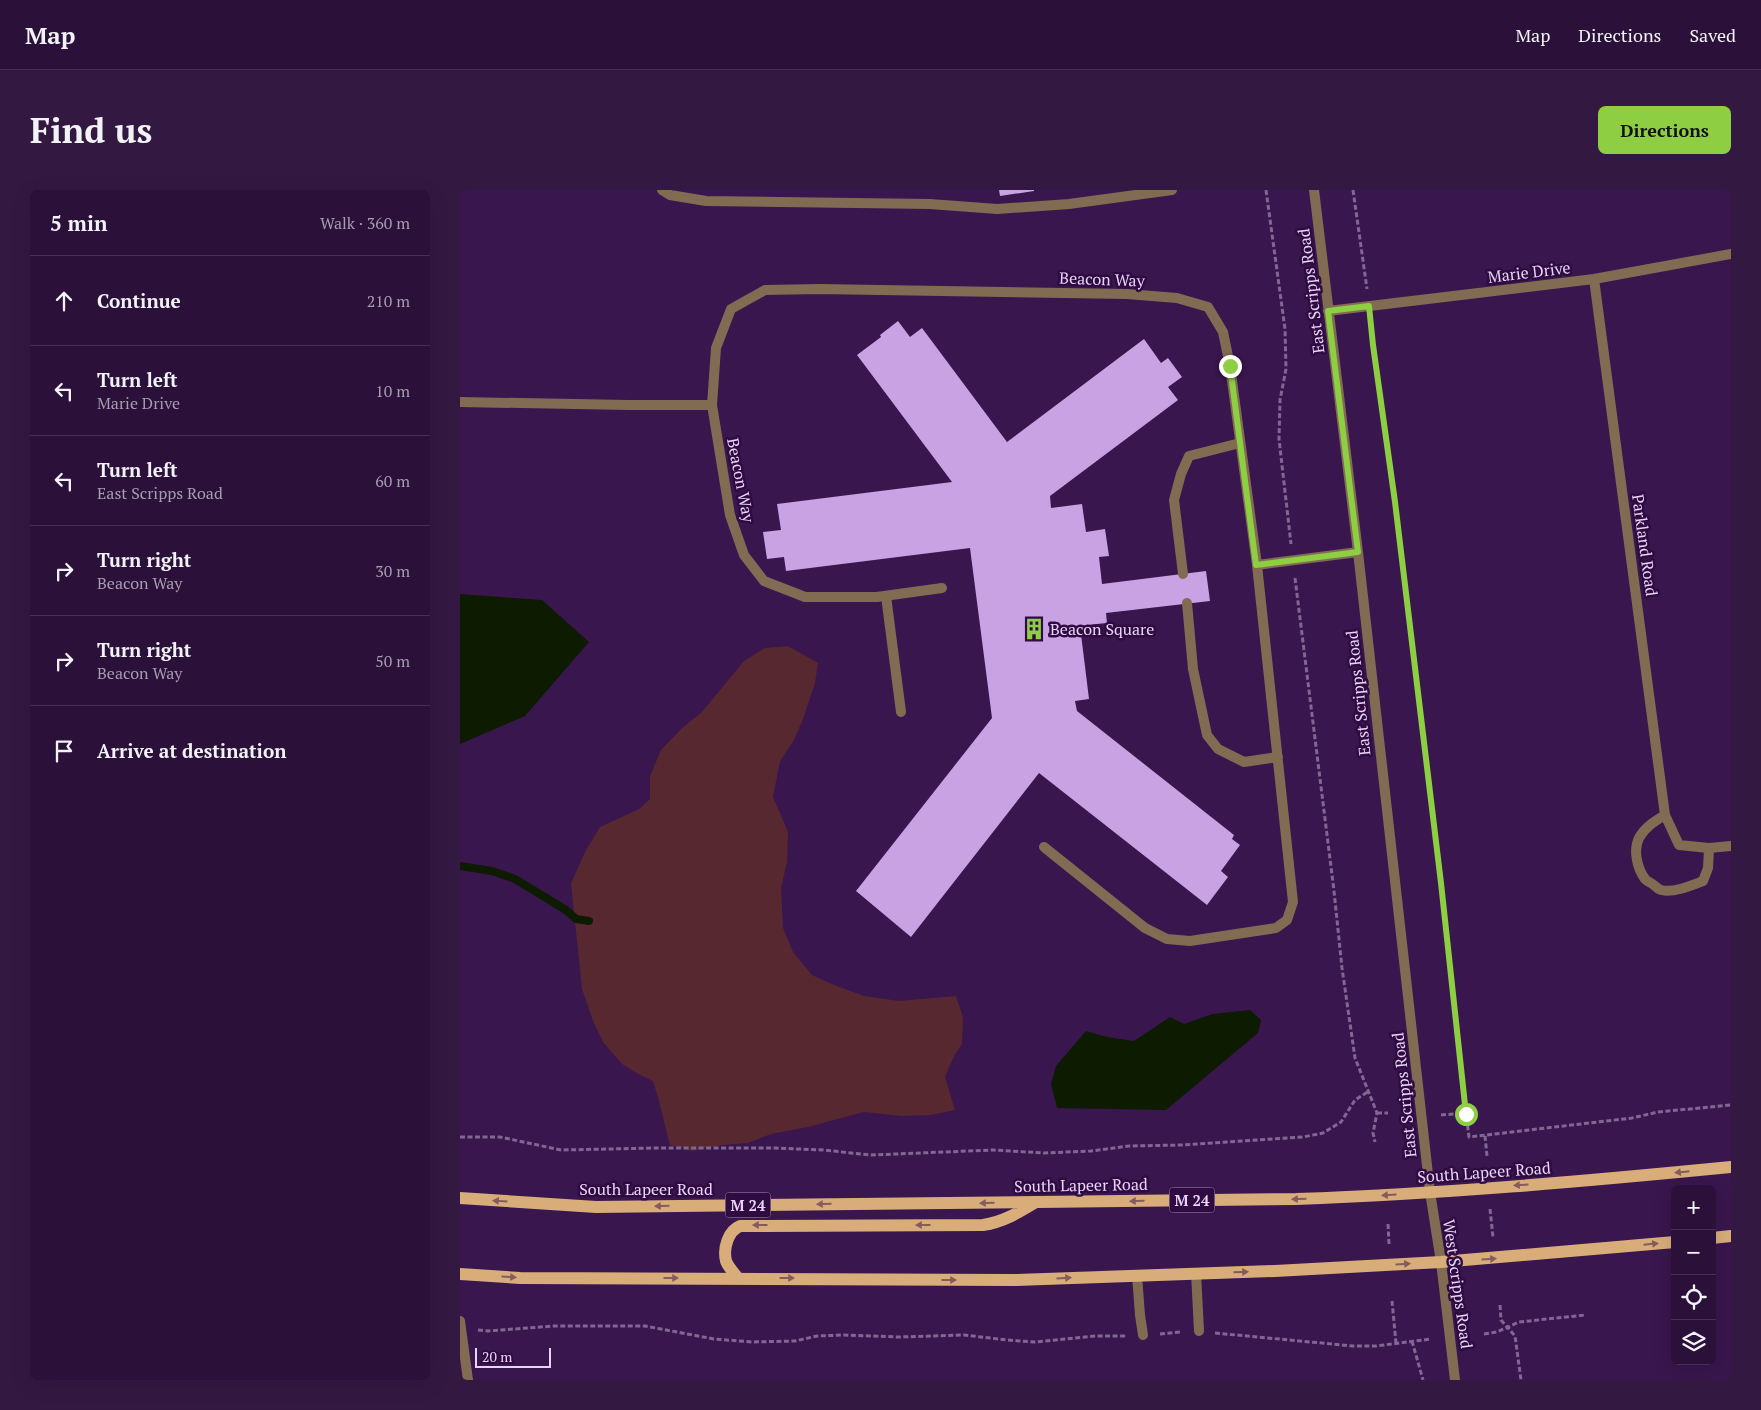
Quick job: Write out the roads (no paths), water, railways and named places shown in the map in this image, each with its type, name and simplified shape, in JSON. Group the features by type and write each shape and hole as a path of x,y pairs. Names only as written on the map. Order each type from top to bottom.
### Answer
{"main road":[{"name":"South Lapeer Road","path":"460,1198 596,1207 1296,1199 1430,1192 1731,1167"},
{"path":"738,1278 726,1261 726,1248 730,1235 735,1228 740,1226 983,1225 998,1223 1012,1217 1036,1202"},
{"path":"1716,1238 1731,1236"},
{"path":"460,1274 520,1278 1015,1280 1441,1262 1671,1242"}],"street":[{"path":"662,190 670,195 706,201 930,204 997,209 1068,204 1172,190"},
{"name":"East Scripps Road","path":"1314,190 1358,552 1430,1192"},
{"name":"Marie Drive","path":"1328,311 1594,279 1731,254"},
{"name":"Parkland Road","path":"1594,279 1665,815 1679,845 1709,848 1731,846"},
{"name":"Beacon Way","path":"942,588 886,596 805,598 764,581 744,555 730,515 712,405 716,348 731,308 765,290 820,289 1126,294 1177,298 1208,307 1223,332 1230,366 1256,565 1293,902 1287,920 1276,928 1190,941 1167,939 1144,928 1044,847"},
{"path":"460,402 629,406 712,405"},
{"path":"1183,574 1174,500 1181,474 1189,456 1240,443"},
{"path":"1256,565 1358,552"},
{"path":"886,596 901,712"},
{"path":"1186,603 1193,670 1207,735 1218,749 1244,762 1278,757"},
{"path":"1665,815 1644,831 1638,840 1636,855 1646,880 1659,890 1677,890 1703,881 1708,868 1709,848"},
{"name":"West Scripps Road","path":"1430,1192 1441,1262 1455,1380"},
{"path":"1196,1273 1199,1331"},
{"path":"1137,1275 1140,1315 1144,1335"},
{"path":"461,1325 468,1380"}],"waterway":[{"path":"460,866 492,871 515,879 566,910 576,919 589,921"}],"place":[{"name":"Beacon Square","path":"1034,629"}]}
